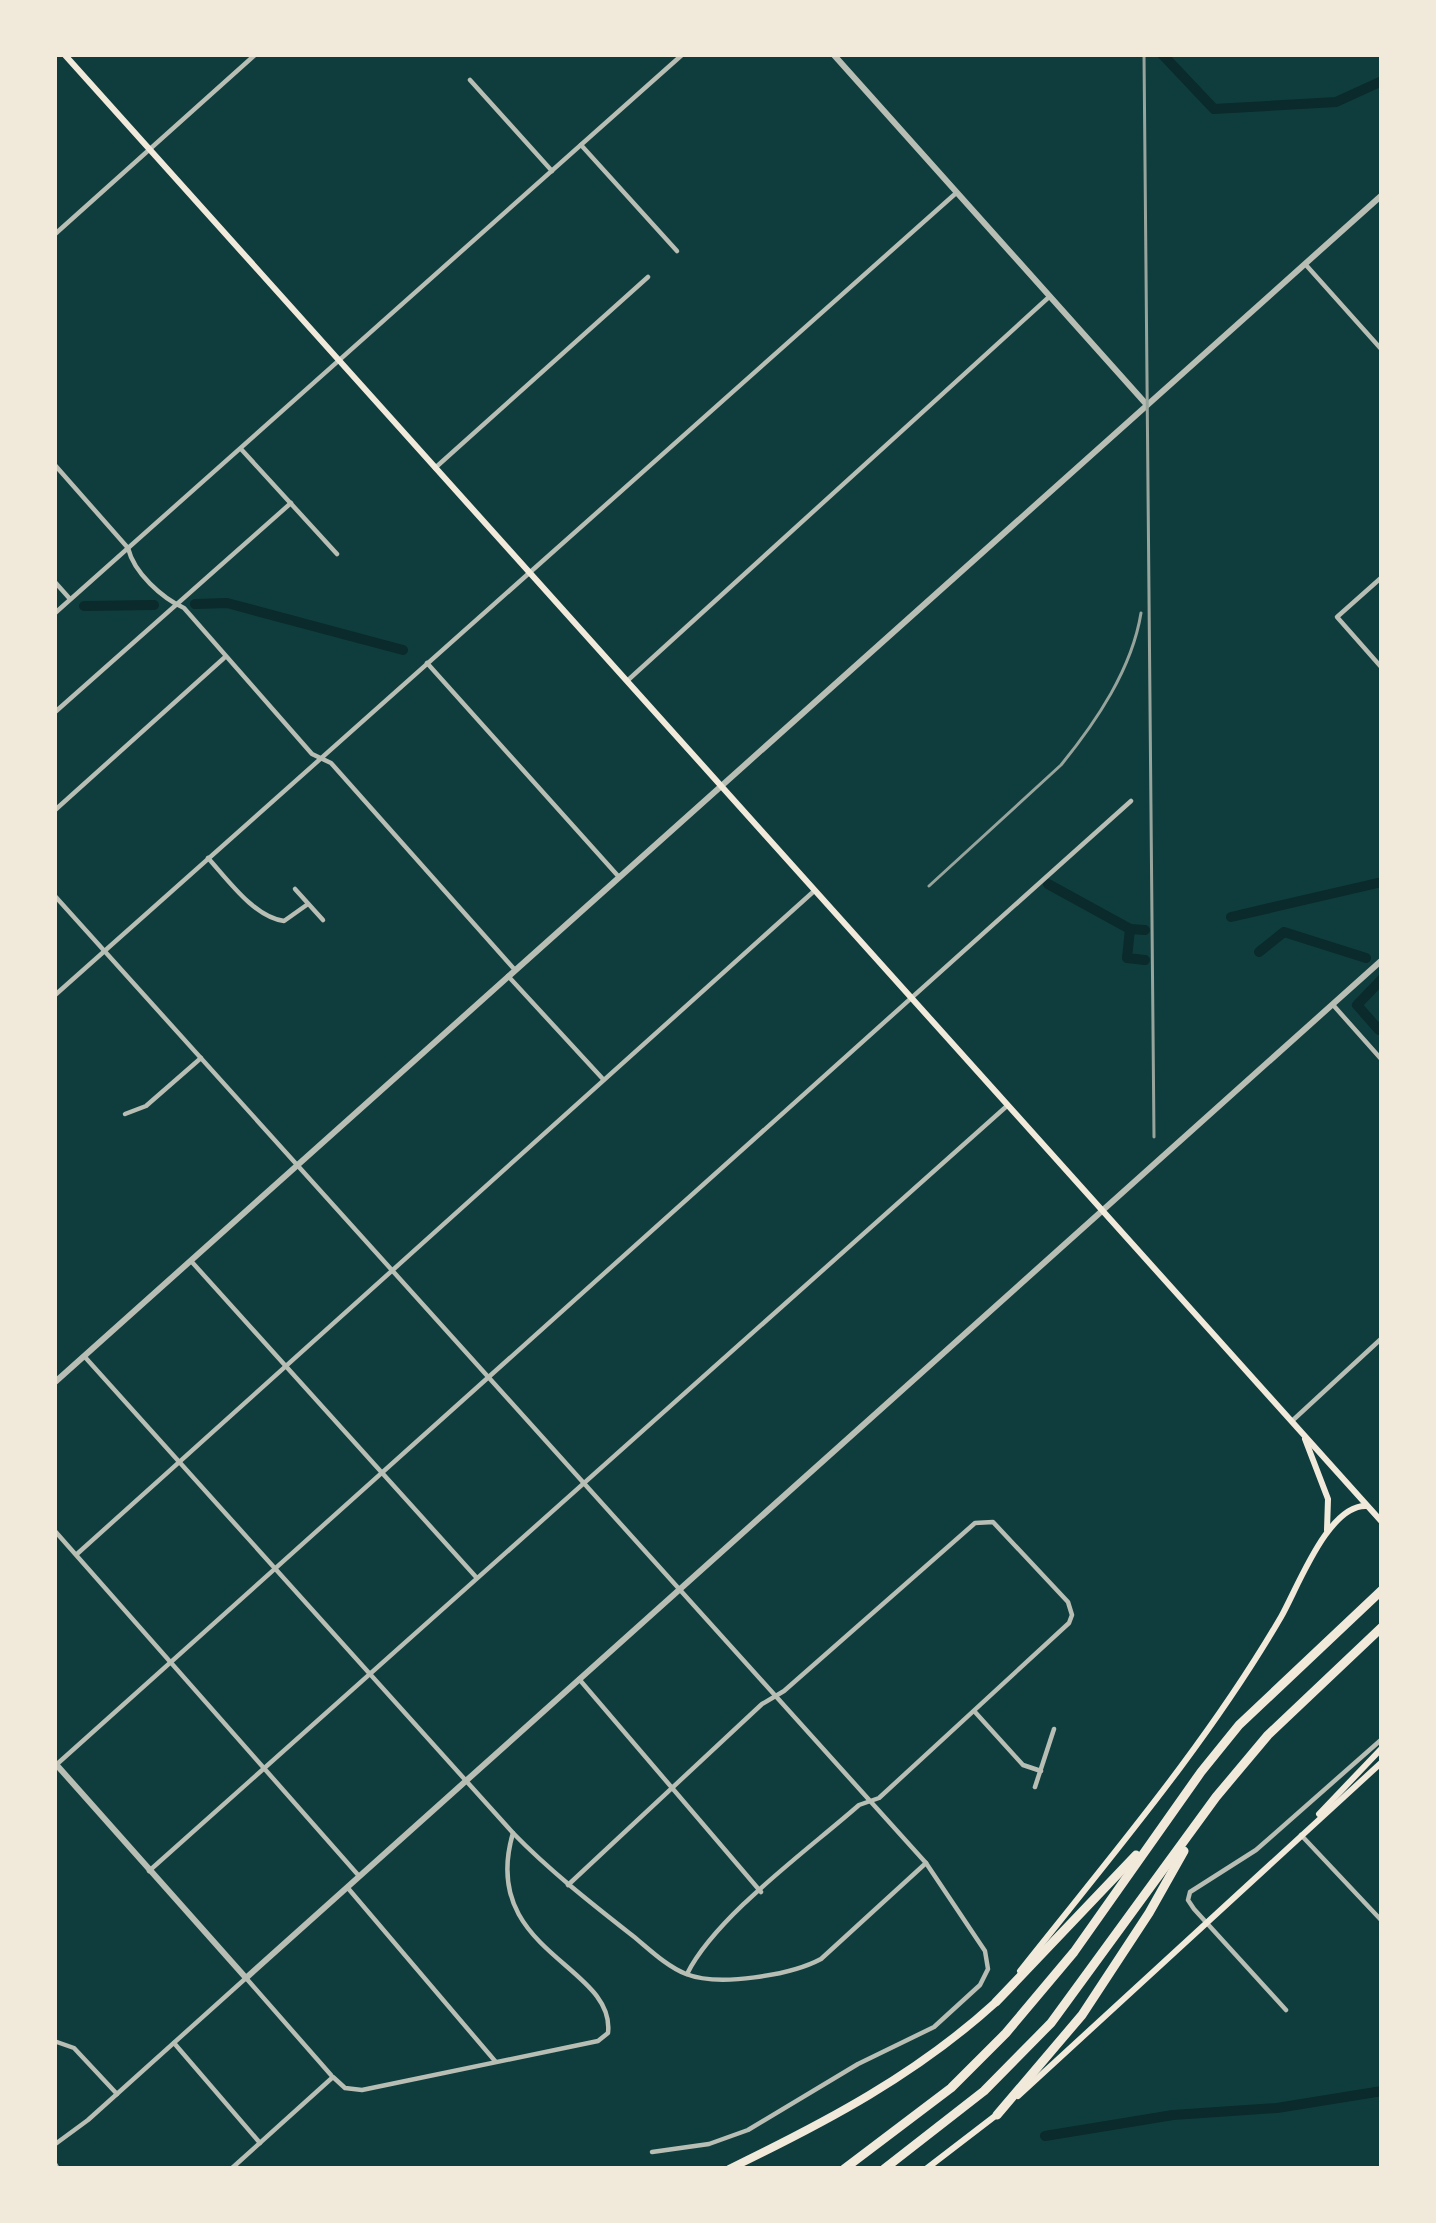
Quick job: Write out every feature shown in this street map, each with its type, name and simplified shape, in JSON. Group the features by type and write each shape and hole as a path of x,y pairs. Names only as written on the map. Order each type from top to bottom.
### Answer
{"highway":[{"path":"844,2169 951,2088 1006,2032 1073,1952 1239,1725 1382,1590"},
{"path":"884,2169 984,2090 1051,2023 1268,1735 1382,1627"},
{"path":"997,2115 1082,2015 1149,1913 1207,1810"},
{"path":"995,2002 1156,1834"}],"main road":[{"path":"64,54 1382,1522"},
{"path":"1303,1433 1328,1499 1326,1533"},
{"path":"729,2169 892,2084 995,2002 1215,1720 1282,1616 1326,1533 1348,1509 1368,1506"},
{"path":"1301,1835 1382,1748"},
{"path":"926,2169 997,2115 1382,1762"}],"street":[{"path":"54,235 256,54"},
{"path":"54,614 683,54"},
{"path":"833,54 1148,405"},
{"path":"470,80 552,171"},
{"path":"581,146 677,251"},
{"path":"54,996 956,193"},
{"path":"54,1383 1382,195"},
{"path":"1305,263 1382,350"},
{"path":"435,468 648,277"},
{"path":"627,681 1049,297"},
{"path":"241,449 337,554"},
{"path":"54,464 166,599 184,608 312,754 331,763 603,1081"},
{"path":"54,712 291,503"},
{"path":"1382,577 1336,617 1382,668"},
{"path":"54,581 70,600"},
{"path":"54,811 226,657"},
{"path":"428,663 619,877"},
{"path":"513,1833 508,1878 519,1917 543,1948 602,2002 608,2033 598,2041 362,2090 345,2088 55,1763 1130,801"},
{"path":"208,858 242,896 273,920 284,921 308,904"},
{"path":"295,890 323,920"},
{"path":"77,1554 815,890"},
{"path":"54,895 926,1863 986,1951 988,1969 980,1985 934,2027 857,2064 748,2130 709,2144 652,2152"},
{"path":"54,2145 117,2094 1382,960"},
{"path":"1332,1005 1382,1060"},
{"path":"125,1114 146,1106 201,1058"},
{"path":"149,1871 1008,1106"},
{"path":"191,1261 477,1578"},
{"path":"1292,1421 1382,1338"},
{"path":"85,1356 513,1833 568,1885 687,1975 715,1979 801,1970 821,1958 926,1863"},
{"path":"568,1885 762,1704 777,1696 975,1522 988,1520 1068,1602 1072,1615 1062,1630 879,1798 870,1800 761,1892 697,1954 687,1975"},
{"path":"54,1530 359,1876"},
{"path":"579,1679 761,1892"},
{"path":"975,1712 1024,1766 1041,1771"},
{"path":"1036,1787 1054,1729"},
{"path":"1286,2010 1188,1900 1195,1886 1273,1837 1382,1739"},
{"path":"1301,1835 1382,1921"},
{"path":"346,1887 497,2062"},
{"path":"54,2041 74,2048 117,2094"},
{"path":"174,2043 260,2143"},
{"path":"231,2169 333,2077"},
{"path":"1382,2157 1382,2169"}],"waterway":[{"path":"1162,54 1214,109 1336,102 1382,81"},
{"path":"195,604 227,603 403,650"},
{"path":"84,606 154,605"},
{"path":"1231,917 1382,882"},
{"path":"1048,884 1130,929 1145,930"},
{"path":"1130,929 1127,958 1145,960"},
{"path":"1259,952 1284,932 1366,958"},
{"path":"1379,1030 1357,1005 1382,979"},
{"path":"1045,2136 1173,2115 1277,2108 1382,2091"}],"railway":[{"path":"1144,54 1154,1137"},
{"path":"929,886 1061,765 1121,674 1141,613"}]}
